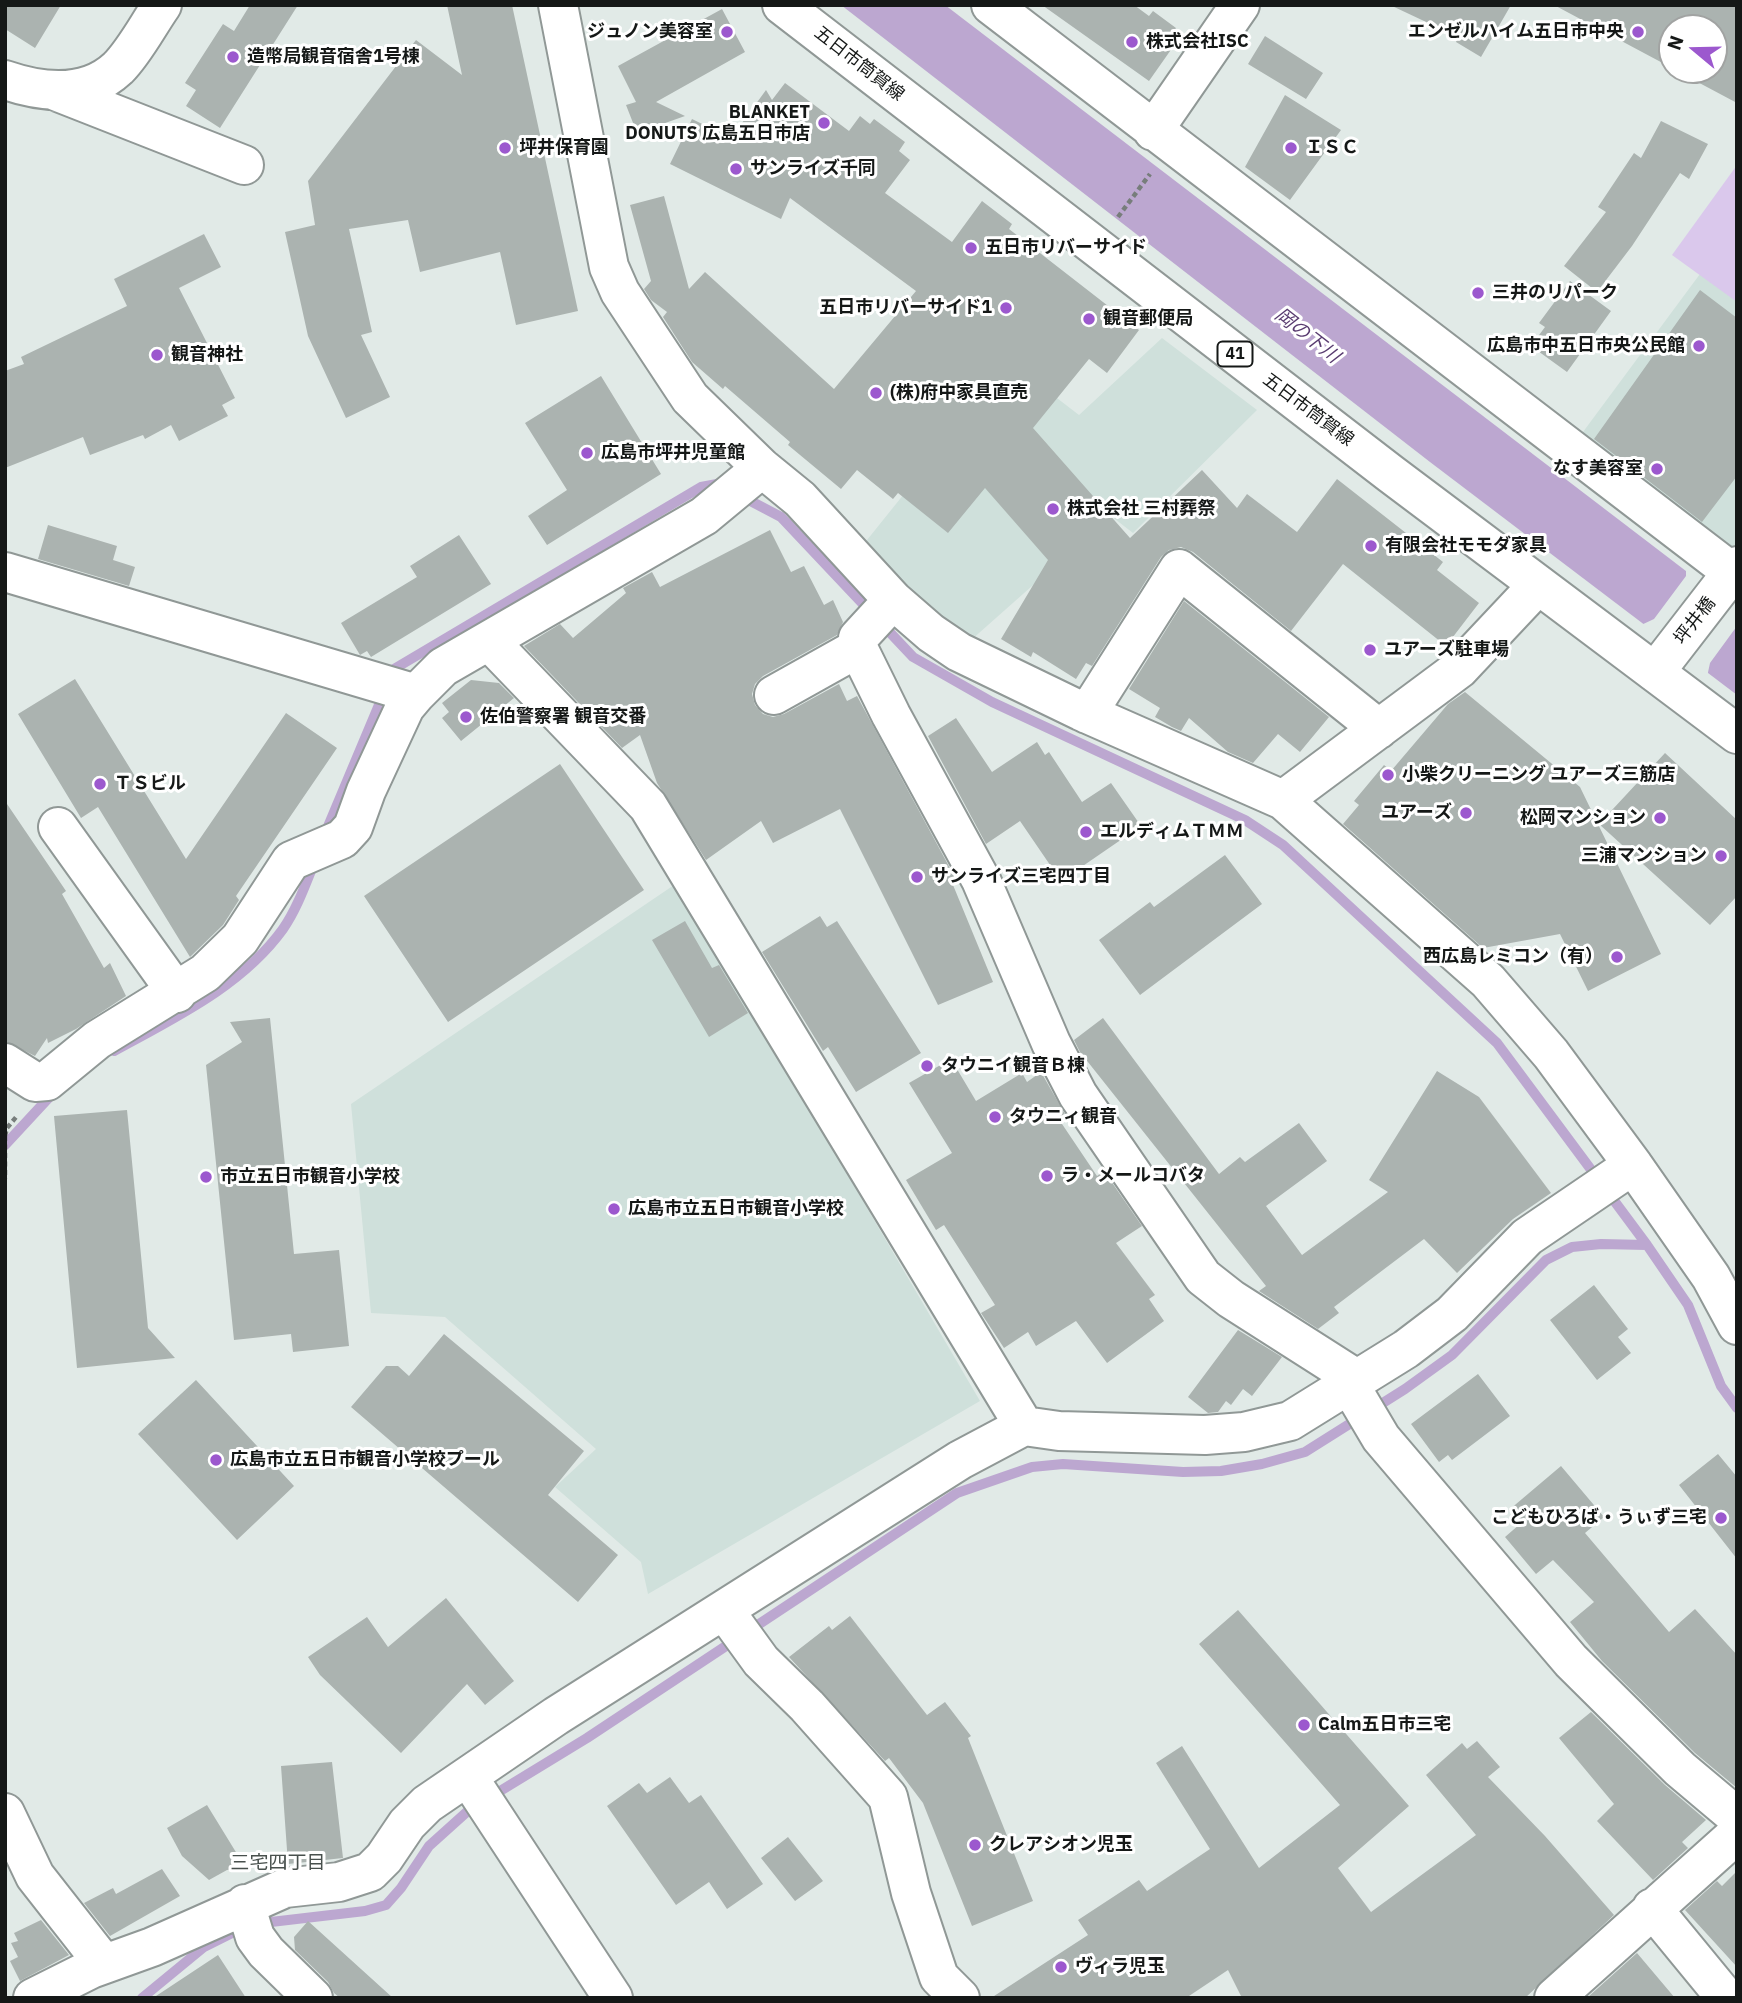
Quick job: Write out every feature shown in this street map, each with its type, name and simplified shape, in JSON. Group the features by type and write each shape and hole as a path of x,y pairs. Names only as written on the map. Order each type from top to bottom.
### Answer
{"street":[{"path":"5,80 30,89 78,91 117,68 162,5"},
{"path":"558,5 609,267 620,292 746,482 800,499 892,601 959,652 1087,714 1283,800 1488,981 1551,1054 1629,1168 1711,1277 1737,1325"},
{"name":"五日市筒賀線","path":"782,5 1538,585 1661,664 1737,734"},
{"path":"991,5 1154,149 1732,575"},
{"path":"1154,149 1240,5"},
{"path":"53,90 244,166"},
{"path":"5,572 397,689 443,667 596,576 704,516 746,482"},
{"path":"1087,714 1179,569 1379,729"},
{"name":"坪井橋","path":"1661,664 1732,575"},
{"path":"1283,800 1459,669 1538,585"},
{"path":"774,695 858,643 892,601"},
{"path":"489,641 648,806 1024,1426"},
{"path":"858,643 891,715 981,880 1051,1043 1079,1095 1203,1277 1361,1398 1381,1438 1571,1661 1680,1769 1737,1817"},
{"path":"5,1063 35,1082 47,1081 97,1040 177,993 205,973 240,939 291,862 342,839 353,827 366,791 405,707 397,689"},
{"path":"58,827 177,993"},
{"path":"33,1998 104,1964 152,1947 250,1919 285,1888 339,1882 370,1871 417,1814 478,1793 556,1716 736,1628 960,1460 1024,1426 1109,1433 1205,1436 1244,1432 1290,1421 1361,1398 1406,1349 1452,1314 1527,1237 1629,1168"},
{"path":"736,1628 888,1797 911,1893 939,1977 960,1998"},
{"path":"478,1793 613,1998"},
{"path":"5,1813 34,1876 104,1964"},
{"path":"1554,1998 1737,1834"},
{"path":"1652,1908 1726,1998"},
{"path":"250,1919 266,1952 313,1998"}],"path":[{"path":"1117,218 1154,149"},
{"path":"5,1136 5,1179"}],"shaded area":[{"path":"1737,165 1737,302 1672,255"},
{"path":"1737,224 1737,550 1580,436"},
{"path":"1162,338 1257,410 1133,533 1111,516 970,641 930,616 863,545 1010,362 1079,415"},
{"name":"広島市立五日市観音小学校","path":"677,883 980,1401 648,1594 641,1562 555,1487 596,1449 445,1317 371,1313 351,1104"}],"water":[{"name":"岡の下川","path":"841,5 945,5 1737,610 1737,695 1430,462"}],"pier":[{"path":"1686,567 1737,606 1737,626 1710,663 1707,677 1639,626 1654,619 1686,576"}],"building":[{"path":"5,5 61,5 35,48 5,29"},
{"name":"造幣局観音宿舎1号棟","path":"250,5 298,5 220,128 186,106 196,90 185,83 223,24 234,31"},
{"path":"447,5 512,5 578,311 516,325 500,252 420,272 408,220 349,229 372,332 361,335 390,397 346,418 308,336 285,232 315,225 308,181 416,40 462,75"},
{"name":"株式会社ISC","path":"1042,5 1134,5 1149,16 1153,11 1176,28 1168,39 1175,44 1149,81"},
{"path":"1390,5 1511,5 1481,57 1456,42 1458,37"},
{"name":"エンゼルハイム五日市中央","path":"1554,5 1737,5 1737,103 1701,84 1728,84 1728,14 1658,14 1658,61"},
{"path":"722,9 745,52 656,102 685,116 637,133 626,105 636,102 618,66"},
{"path":"1265,36 1323,73 1306,99 1248,64"},
{"path":"785,83 849,131 860,116 870,124 874,119 905,142 899,151 910,160 885,193 952,242 982,201 1012,224 1009,229 1139,330 1107,373 1089,359 1033,428 1130,538 1202,470 1237,508 1247,494 1297,532 1337,479 1443,562 1437,570 1479,603 1446,646 1343,564 1291,631 1193,552 1181,547 1169,550 1161,557 1092,666 1086,663 1076,679 1033,652 1031,657 1001,639 1048,560 985,488 948,533 898,493 893,499 857,470 841,489 788,445 790,442 725,386 723,389 692,362 663,317 667,312 651,300 644,289 651,281 630,205 664,196 689,289 705,272 834,389 916,291 790,198 781,219 670,164 692,119 731,138 766,90 772,100"},
{"name":"ＩＳＣ","path":"1285,95 1341,130 1290,200 1245,167"},
{"path":"1661,121 1708,144 1689,179 1680,173 1632,246 1597,292 1564,266 1606,212 1598,207 1634,153 1641,158"},
{"path":"204,234 221,267 179,288 235,398 222,405 228,416 179,441 171,425 145,439 143,435 90,455 83,437 5,468 5,371 24,364 21,357 127,306 114,279"},
{"path":"1570,281 1611,311 1567,372 1531,346 1545,327 1539,323"},
{"path":"1700,290 1737,318 1737,476 1702,522 1594,439"},
{"path":"601,376 661,474 547,545 528,516 567,490 525,423"},
{"path":"48,525 117,546 113,560 135,567 129,586 38,559"},
{"path":"770,530 791,572 804,566 824,605 833,600 843,622 837,635 763,676 755,684 752,694 755,705 763,714 773,717 784,714 839,684 847,701 857,696 958,883 953,885 993,982 938,1005 840,809 773,843 761,821 706,860 657,783 640,735 622,748 524,646 560,624 573,638 626,593 623,588 652,572 660,587"},
{"path":"459,535 491,584 371,657 367,651 360,655 341,623 417,577 410,566"},
{"path":"1184,601 1329,717 1300,752 1278,734 1253,763 1228,752 1189,718 1181,731 1155,717 1160,708 1129,689"},
{"path":"75,679 186,859 286,713 337,748 236,896 239,900 223,925 190,957 98,807 81,818 18,714"},
{"path":"471,680 499,683 514,698 461,741 442,718 449,712 442,703"},
{"name":"ユアーズ","path":"1465,692 1580,787 1661,954 1588,991 1560,934 1483,948 1343,824 1359,805 1354,801 1384,765 1391,771 1448,704"},
{"path":"956,718 992,772 1037,742 1045,755 1049,752 1082,802 1111,783 1141,826 1061,881 1020,821 986,844 928,736"},
{"path":"1665,753 1737,820 1737,896 1710,925 1599,824"},
{"path":"560,764 644,890 448,1022 364,896"},
{"path":"5,801 66,891 62,894 104,968 110,963 126,996 76,1029 48,1043 47,1038 35,1056 5,1041"},
{"path":"1225,855 1262,904 1140,995 1099,940 1150,902 1154,907"},
{"path":"820,916 827,927 837,921 921,1053 856,1092 828,1047 823,1051 762,952"},
{"path":"685,921 712,968 719,965 748,1013 709,1037 652,940"},
{"path":"270,1018 294,1254 339,1250 349,1346 293,1352 291,1334 234,1340 206,1065 242,1042 230,1022"},
{"path":"1103,1018 1219,1174 1240,1157 1245,1162 1299,1123 1327,1161 1266,1206 1302,1255 1388,1192 1369,1180 1437,1071 1479,1097 1551,1193 1513,1219 1457,1273 1424,1239 1334,1307 1339,1313 1318,1329 1259,1291 1266,1286 1080,1052 1074,1040"},
{"path":"951,1059 976,1101 1022,1073 1027,1082 1041,1072 1066,1116 1060,1121 1097,1176 1104,1171 1142,1226 1116,1243 1155,1295 1149,1299 1164,1321 1107,1363 1076,1321 1036,1346 1028,1332 1004,1348 981,1313 995,1305 944,1225 936,1230 906,1180 952,1153 909,1083"},
{"path":"127,1110 148,1328 175,1358 77,1368 54,1116"},
{"path":"1594,1285 1628,1329 1618,1337 1631,1353 1597,1380 1550,1320"},
{"path":"1238,1330 1282,1357 1252,1396 1243,1389 1231,1405 1226,1401 1218,1412 1208,1413 1188,1397"},
{"path":"444,1334 584,1451 548,1495 618,1555 578,1602 351,1407 386,1366 398,1366 409,1376"},
{"path":"1478,1374 1510,1416 1452,1460 1448,1455 1439,1462 1411,1424"},
{"name":"広島市立五日市観音小学校プール","path":"196,1380 294,1486 237,1540 138,1434"},
{"name":"こどもひろば・うぃず三宅","path":"1718,1454 1737,1477 1737,1559 1679,1485"},
{"path":"1561,1466 1604,1517 1585,1533 1669,1632 1695,1609 1737,1655 1737,1788 1695,1753 1602,1661 1570,1622 1594,1602 1553,1560 1536,1574 1505,1537 1520,1524 1509,1510"},
{"path":"446,1598 514,1681 485,1705 467,1684 401,1753 320,1675 308,1657 367,1617 388,1647"},
{"path":"1238,1610 1409,1806 1338,1868 1371,1912 1476,1835 1426,1775 1462,1743 1467,1749 1477,1741 1500,1767 1488,1777 1545,1836 1614,1915 1525,1998 1242,1998 1228,1970 1186,1998 991,1998 1088,1935 1078,1920 1139,1880 1147,1891 1210,1849 1156,1763 1182,1746 1259,1868 1340,1805 1199,1644"},
{"path":"850,1616 927,1715 945,1702 971,1736 968,1738 1033,1901 972,1926 923,1803 889,1758 885,1761 789,1657 829,1626 832,1630"},
{"path":"1591,1712 1665,1785 1706,1820 1682,1842 1688,1848 1653,1880 1597,1821 1614,1804 1559,1738"},
{"path":"332,1762 343,1858 288,1864 281,1766"},
{"path":"670,1777 689,1803 701,1795 763,1884 727,1909 709,1882 676,1905 607,1806 639,1783 647,1793"},
{"path":"207,1805 242,1862 243,1868 227,1870 209,1880 182,1856 167,1828"},
{"path":"788,1837 823,1881 795,1901 761,1858"},
{"path":"162,1869 180,1896 110,1936 84,1903 113,1888 116,1894"},
{"path":"1737,1871 1737,1967 1685,1910 1717,1881 1722,1886"},
{"path":"41,1920 69,1955 20,1981 10,1961 18,1957 11,1943 18,1941 14,1933"},
{"path":"308,1921 393,1998 340,1998 334,1993 328,1982 295,1950 294,1937"},
{"path":"1637,1953 1675,1998 1588,1998 1588,1997"},
{"path":"218,1955 246,1998 153,1998"}],"waterway":[{"path":"391,678 394,669 701,487 717,484 724,487"},
{"path":"741,496 781,517 913,657 992,702 1245,820 1283,845 1497,1043 1647,1245 1688,1305 1721,1386 1737,1408"},
{"path":"324,836 384,693"},
{"path":"114,1051 206,999 248,967 283,929 301,896 315,861"},
{"path":"5,1145 55,1091"},
{"path":"142,1998 204,1947 232,1933 271,1922 365,1911 386,1905 401,1888 429,1846 469,1810 587,1738 957,1493 1032,1467 1063,1464 1183,1472 1221,1471 1262,1464 1305,1452 1405,1389 1452,1355 1546,1260 1572,1247 1601,1244 1647,1245"}],"place":[{"name":"ジュノン美容室","path":"727,32"},
{"name":"エンゼルハイム五日市中央","path":"1638,32"},
{"name":"株式会社ISC","path":"1132,42"},
{"name":"造幣局観音宿舎1号棟","path":"233,57"},
{"name":"BLANKET DONUTS 広島五日市店","path":"824,123"},
{"name":"坪井保育園","path":"505,148"},
{"name":"ＩＳＣ","path":"1291,148"},
{"name":"サンライズ千同","path":"736,169"},
{"name":"五日市リバーサイド","path":"971,248"},
{"name":"三井のリパーク","path":"1478,293"},
{"name":"五日市リバーサイド1","path":"1006,308"},
{"name":"観音郵便局","path":"1089,319"},
{"name":"広島市中五日市央公民館","path":"1699,346"},
{"name":"観音神社","path":"157,355"},
{"name":"(株)府中家具直売","path":"876,393"},
{"name":"広島市坪井児童館","path":"587,453"},
{"name":"なす美容室","path":"1657,469"},
{"name":"株式会社 三村葬祭","path":"1053,509"},
{"name":"有限会社モモダ家具","path":"1371,546"},
{"name":"ユアーズ駐車場","path":"1370,650"},
{"name":"佐伯警察署 観音交番","path":"466,717"},
{"name":"小柴クリーニング ユアーズ三筋店","path":"1388,775"},
{"name":"ＴＳビル","path":"100,784"},
{"name":"ユアーズ","path":"1466,813"},
{"name":"松岡マンション","path":"1660,818"},
{"name":"エルディムＴＭＭ","path":"1086,832"},
{"name":"三浦マンション","path":"1721,856"},
{"name":"サンライズ三宅四丁目","path":"917,877"},
{"name":"西広島レミコン（有）","path":"1617,957"},
{"name":"タウニイ観音Ｂ棟","path":"927,1066"},
{"name":"タウニィ観音","path":"995,1117"},
{"name":"ラ・メールコバタ","path":"1047,1176"},
{"name":"市立五日市観音小学校","path":"206,1177"},
{"name":"広島市立五日市観音小学校","path":"614,1209"},
{"name":"広島市立五日市観音小学校プール","path":"216,1460"},
{"name":"こどもひろば・うぃず三宅","path":"1721,1518"},
{"name":"Calm五日市三宅","path":"1304,1725"},
{"name":"クレアシオン児玉","path":"975,1845"},
{"name":"ヴィラ児玉","path":"1061,1967"}],"district":[{"name":"三宅四丁目","path":"278,1864"}]}
